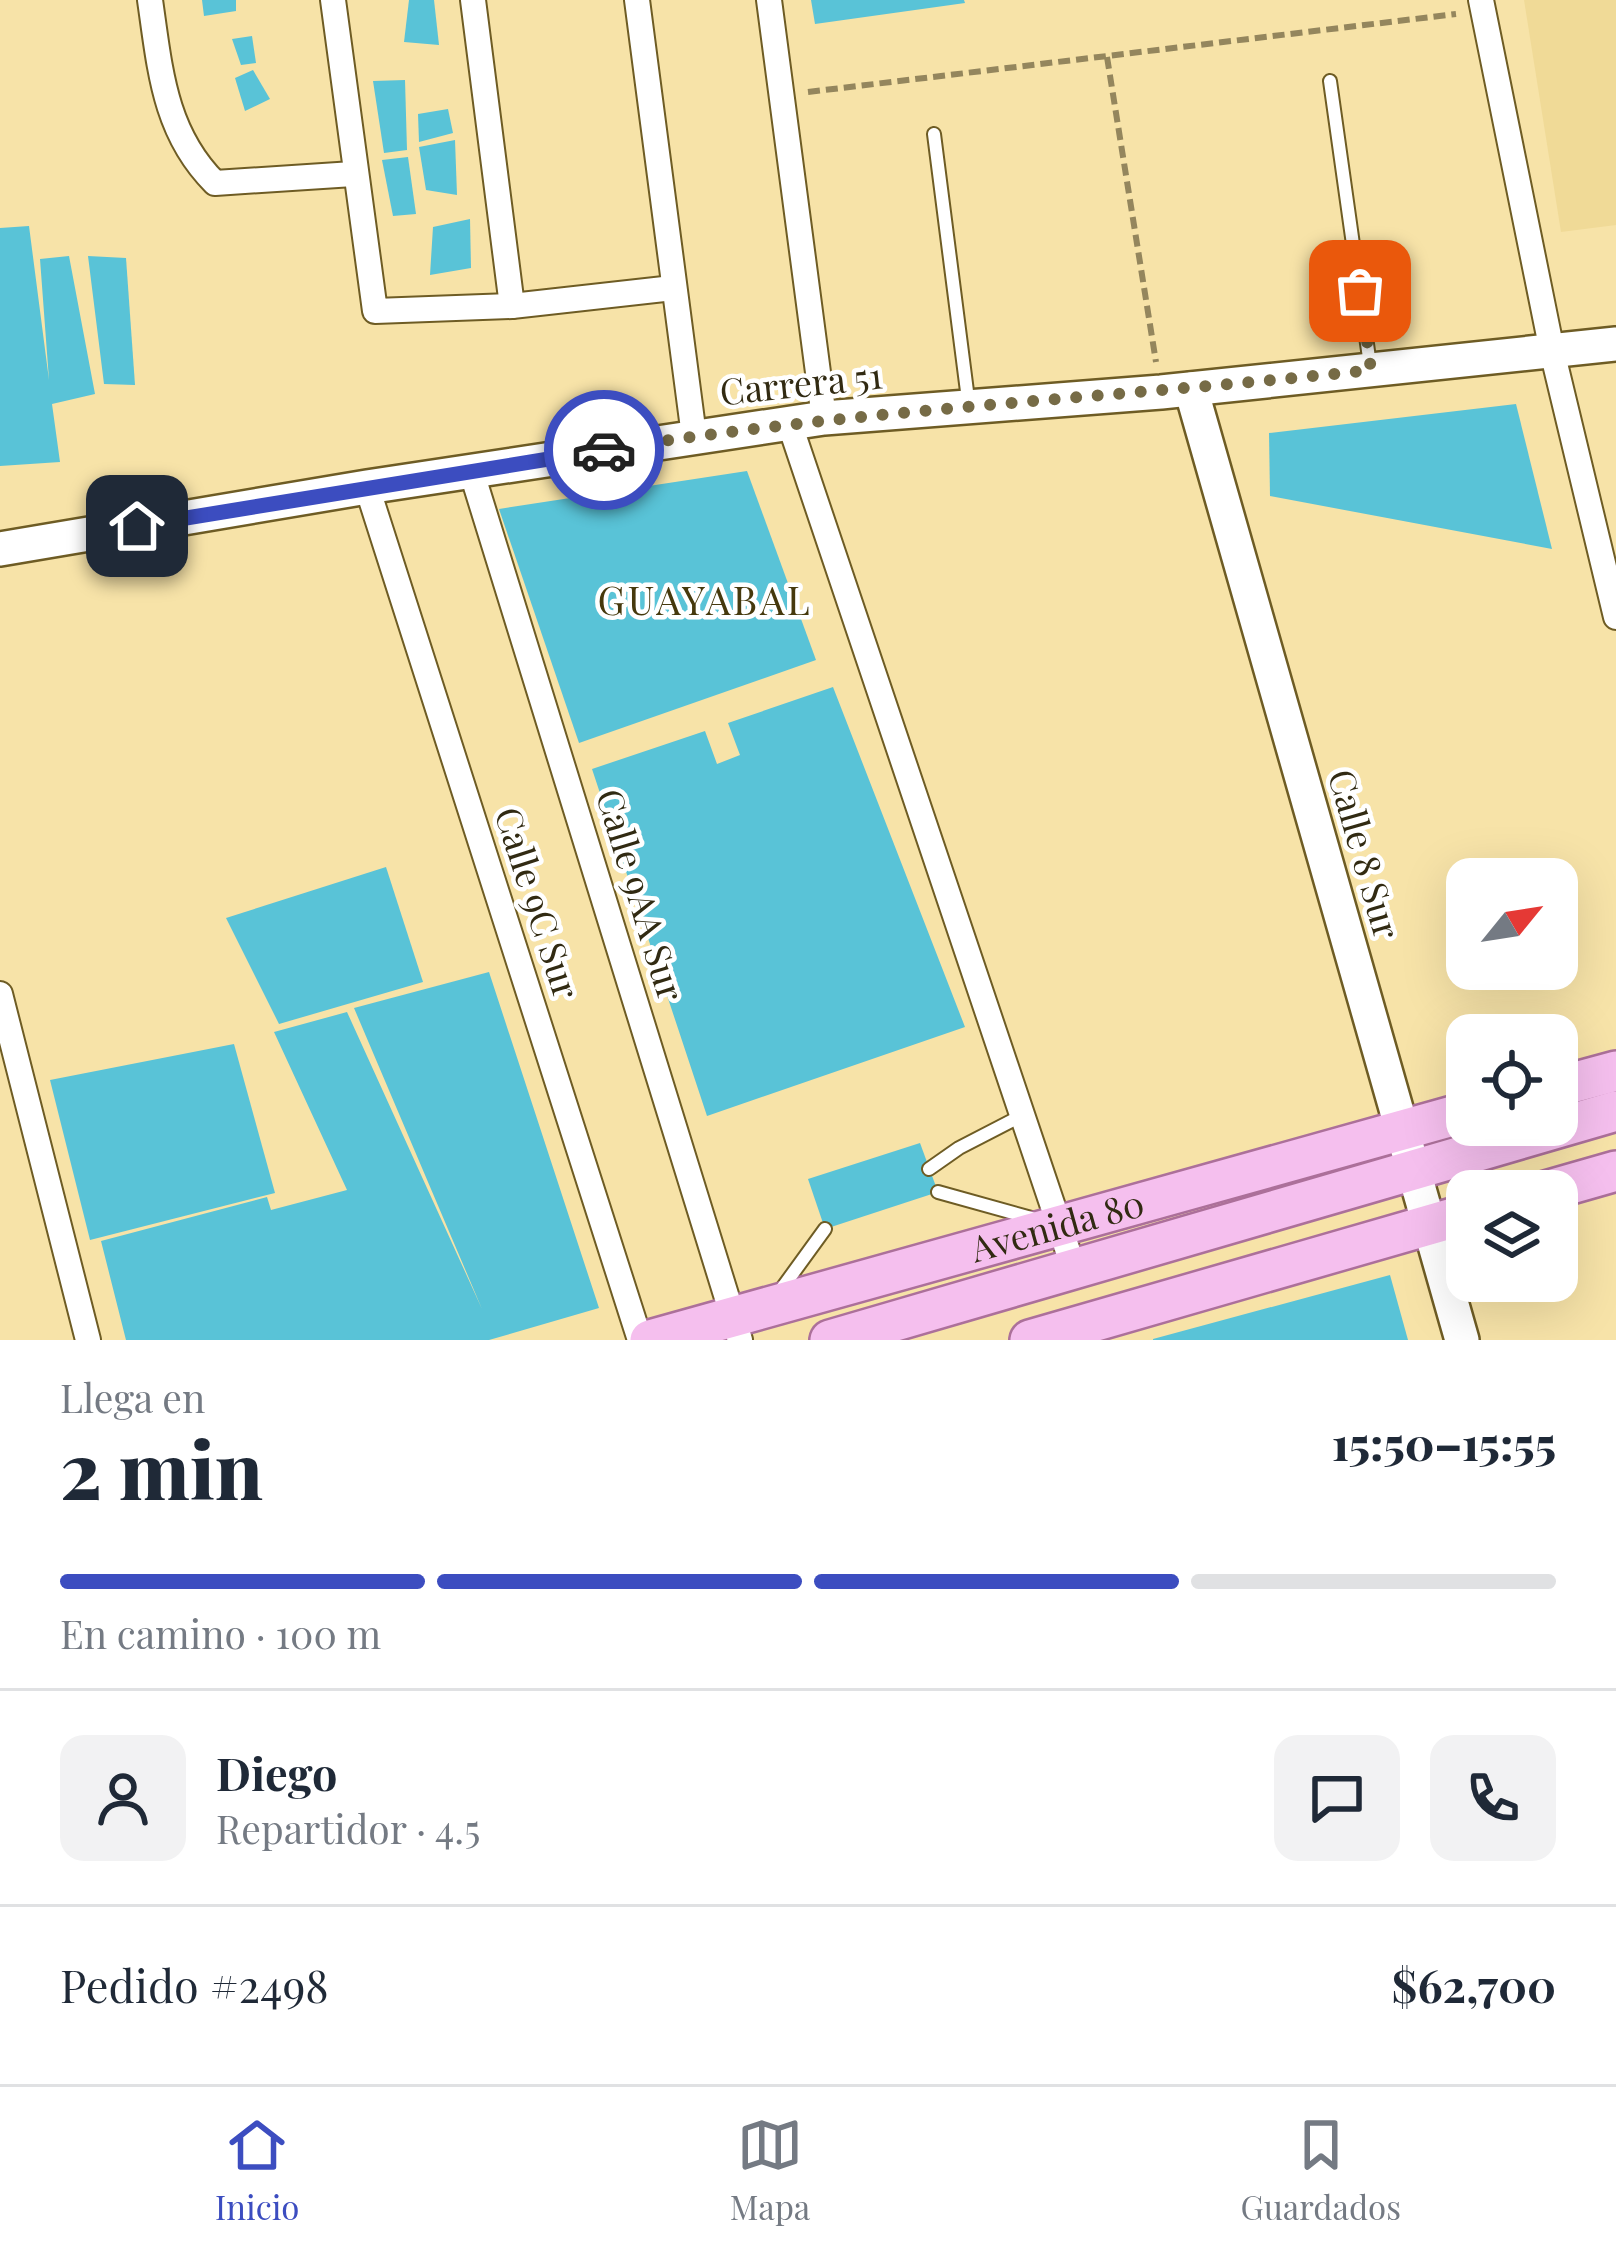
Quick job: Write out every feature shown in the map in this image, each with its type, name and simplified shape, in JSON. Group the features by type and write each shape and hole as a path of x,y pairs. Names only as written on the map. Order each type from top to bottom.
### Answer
{"main road":[{"path":"1578,1081 1616,1071"},
{"name":"Avenida 80","path":"830,1340 1616,1111"},
{"name":"Avenida 80","path":"650,1340 747,1322 1060,1226 1446,1118"},
{"path":"1578,1182 1616,1171"},
{"path":"1030,1340 1446,1220"}],"street":[{"path":"150,0 174,128 192,160 215,183 353,174"},
{"path":"333,0 375,311 512,306 673,288"},
{"path":"473,0 512,306"},
{"path":"638,0 694,436"},
{"path":"769,0 824,418"},
{"path":"1483,5 1552,352 1616,617"},
{"name":"Carrera 51","path":"0,549 789,422 1176,391 1616,344"},
{"name":"Calle 8 Sur","path":"1176,391 1462,1340"},
{"path":"789,422 1074,1269"},
{"name":"Calle 9AA Sur","path":"471,470 747,1322"},
{"name":"Calle 9C Sur","path":"367,487 640,1340"},
{"path":"0,994 88,1340"}],"lane":[{"path":"1330,81 1371,370"},
{"path":"934,134 969,407"},
{"path":"929,1169 1022,1115"},
{"path":"938,1192 1060,1226"},
{"path":"747,1322 825,1229"}],"path":[{"path":"782,95 1107,57 1483,5"},
{"path":"1107,57 1176,391"}],"shaded area":[{"path":"1524,0 1616,0 1616,225 1561,232"}],"building":[{"path":"202,0 236,0 236,11 204,16"},
{"path":"409,0 434,0 439,45 404,42"},
{"path":"811,0 964,0 965,3 815,24"},
{"path":"252,36 256,63 241,65 232,39"},
{"path":"253,70 270,99 245,111 235,78"},
{"path":"405,80 407,150 384,153 373,81"},
{"path":"448,109 453,133 419,142 418,114"},
{"path":"455,140 457,195 426,190 419,147"},
{"path":"408,157 416,214 393,216 382,160"},
{"path":"470,219 471,268 430,275 433,227"},
{"path":"29,226 49,380 40,259 69,256 95,394 52,404 60,462 0,466 0,228"},
{"path":"88,256 126,258 135,385 104,384"},
{"path":"1516,404 1552,549 1270,496 1269,433"},
{"path":"747,471 816,660 579,743 499,509"},
{"path":"833,687 965,1027 707,1116 592,769 705,731 717,764 740,755 728,723"},
{"path":"386,867 423,982 279,1024 226,918"},
{"path":"489,972 599,1308 489,1340 126,1340 101,1241 267,1197 271,1210 347,1190 274,1032 347,1012 482,1309 354,1008"},
{"path":"234,1044 275,1193 90,1240 50,1080"},
{"path":"920,1143 938,1192 825,1229 808,1179"},
{"path":"1390,1275 1408,1340 1153,1340 1153,1339"}],"way so far":[{"path":"604,450 824,418 1371,370 1360,291"}],"district":[{"name":"GUAYABAL","path":"705,601"}],"route":[{"path":"137,526 604,450"}]}
